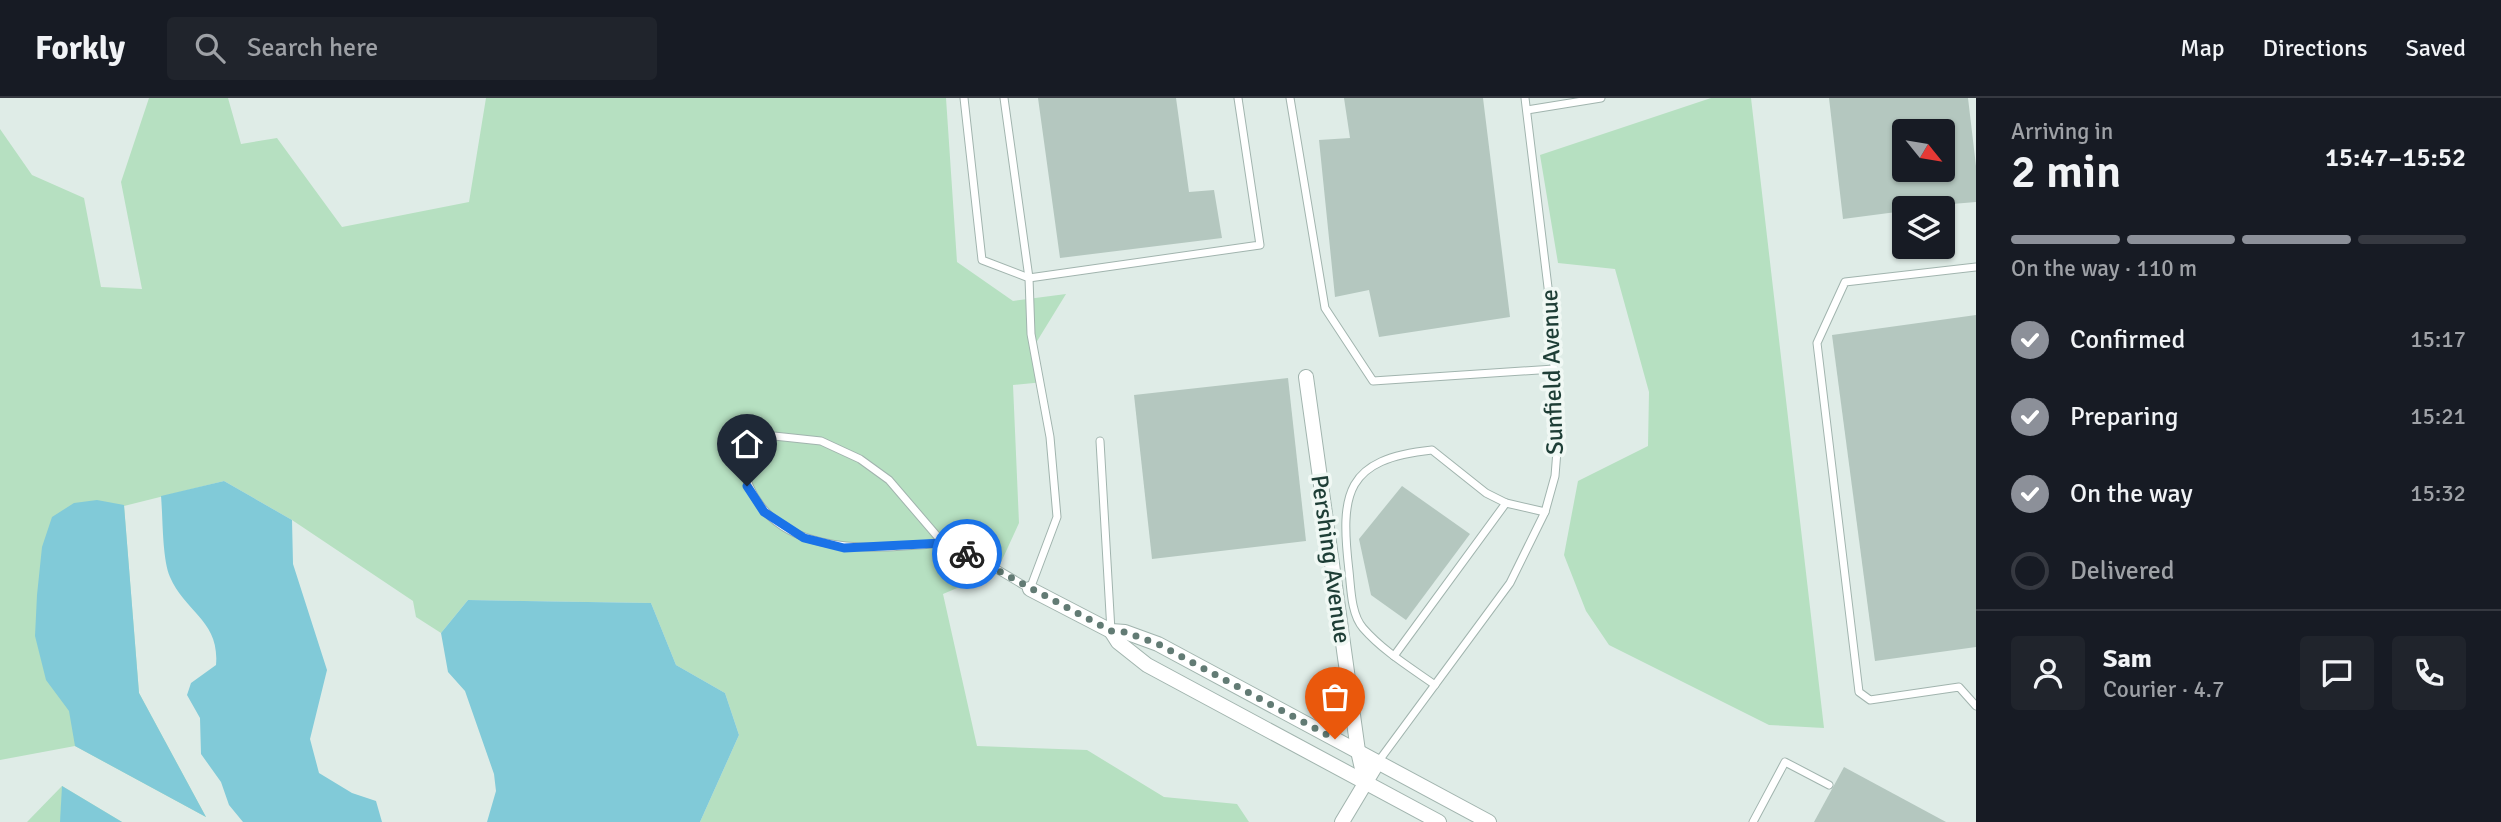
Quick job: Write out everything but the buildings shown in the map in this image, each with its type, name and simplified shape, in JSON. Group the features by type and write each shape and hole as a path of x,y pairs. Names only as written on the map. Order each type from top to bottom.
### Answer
{"street":[{"name":"Pershing Avenue","path":"1306,377 1357,751 1365,782"},
{"path":"1030,589 1111,631 1128,650 1147,665 1439,822"},
{"path":"1111,631 1125,632 1158,644 1489,822"},
{"path":"1342,822 1378,762"}],"lane":[{"path":"964,98 982,260 1029,278 1260,246 1238,98"},
{"path":"943,543 844,548 804,538 764,512 747,486 742,463 774,436 821,441 860,459 889,480 943,543 983,561 1030,589 1057,517 1050,437 1031,334 1029,278 1004,98"},
{"path":"1290,98 1325,308 1373,381 1555,369"},
{"name":"Sunfield Avenue","path":"1378,762 1510,583 1545,512 1555,476 1558,438 1555,369 1547,269 1525,98"},
{"path":"1527,110 1601,98"},
{"path":"1976,267 1845,282 1817,343 1859,692 1870,700 1959,687 1976,706"},
{"path":"1100,441 1111,631"},
{"path":"1435,685 1394,656 1362,627 1354,608 1343,524 1349,491 1365,469 1403,453 1432,450 1486,493 1506,503 1545,512"},
{"path":"1394,656 1506,503"},
{"path":"1753,822 1785,762 1829,785"}],"green space":[{"path":"149,98 228,98 241,144 277,138 342,227 469,202 486,98 946,98 957,262 1013,301 1066,294 1031,351 1044,382 1013,385 1019,523 997,571 943,594 977,746 1087,750 1164,797 1237,804 1249,822 700,822 739,735 725,693 676,665 651,603 468,600 441,633 416,617 413,601 292,520 224,481 124,506 139,693 206,817 75,746 0,760 0,129 32,175 84,198 101,287 142,289 121,182"},
{"path":"1711,98 1751,98 1824,728 1769,725 1609,645 1586,611 1564,555 1578,481 1648,446 1649,392 1615,269 1558,263 1540,155"},
{"path":"62,786 122,822 27,822"}],"water":[{"path":"224,481 292,520 293,564 327,670 310,739 319,773 352,793 376,801 382,822 243,822 229,805 221,782 201,754 200,718 187,695 191,683 216,665 216,650 207,627 176,589 167,569 161,496"},
{"path":"97,500 124,505 139,693 206,817 75,746 69,711 46,680 35,636 42,547 52,517 74,503"},
{"path":"468,600 651,603 676,665 725,693 739,735 700,822 487,822 496,791 494,774 465,691 448,672 441,633"},
{"path":"62,786 122,822 60,822"}],"way so far":[{"path":"967,554 1111,631 1137,635 1158,644 1335,739"}],"route":[{"path":"747,486 764,512 804,538 844,548 943,543 967,554"}]}
